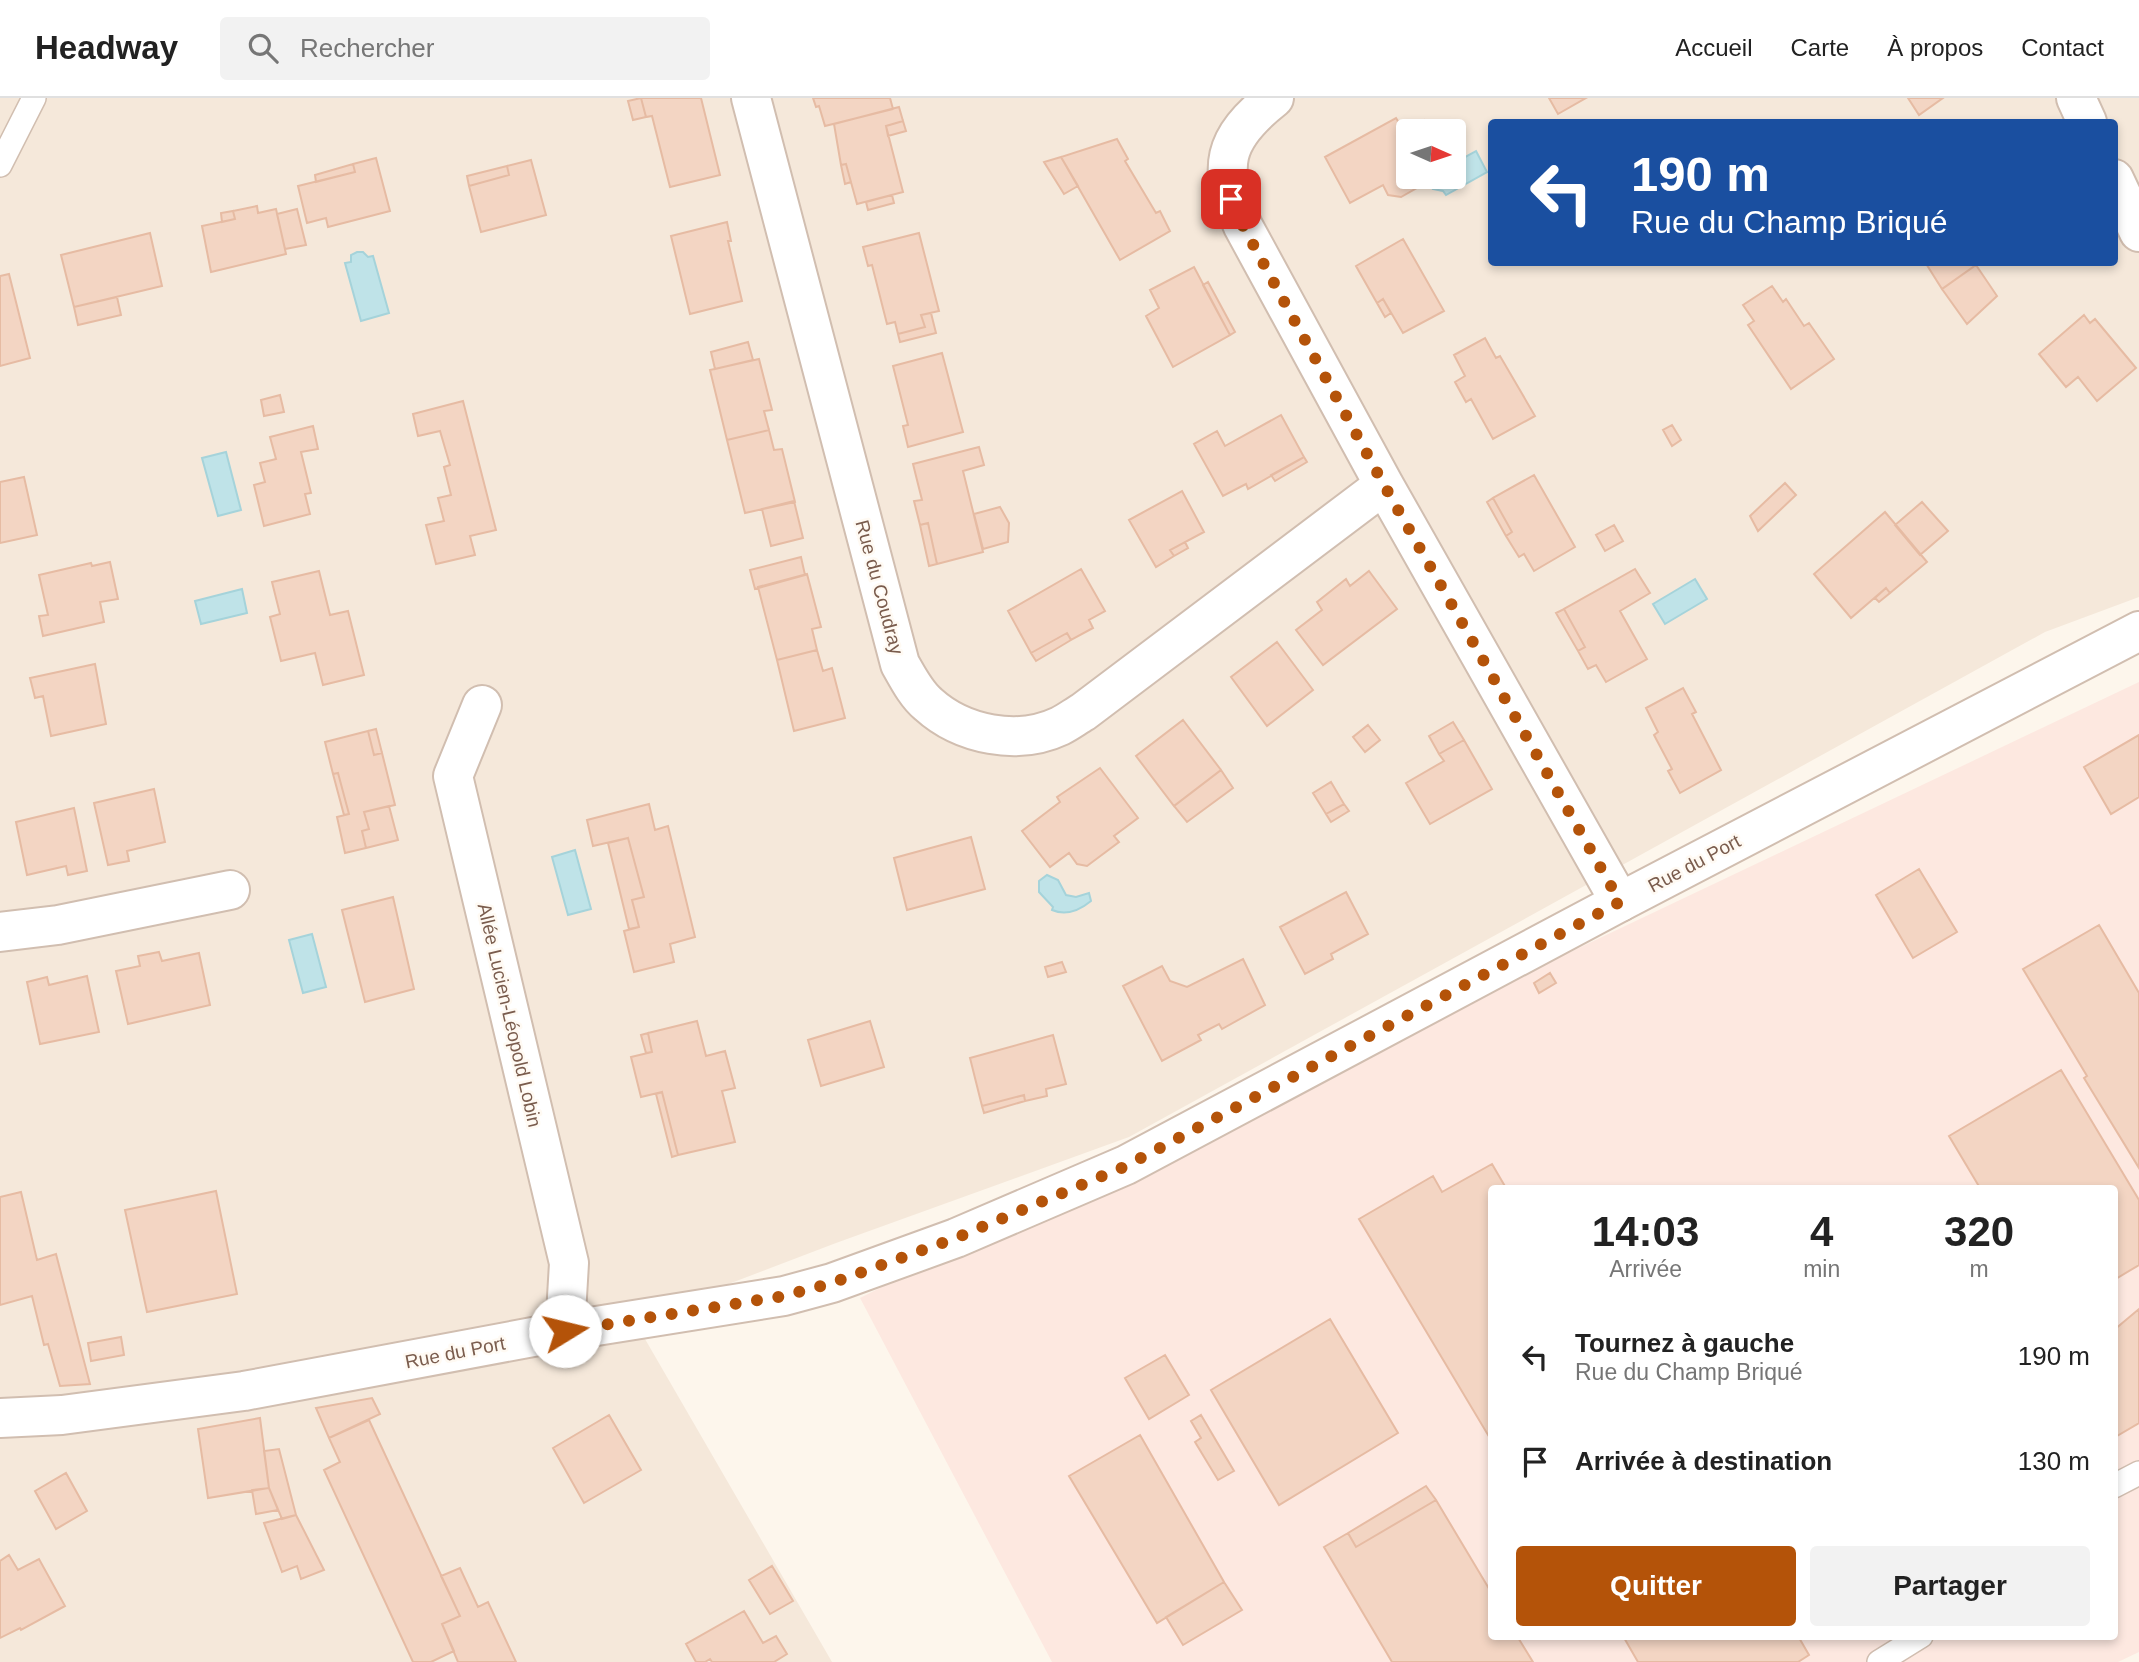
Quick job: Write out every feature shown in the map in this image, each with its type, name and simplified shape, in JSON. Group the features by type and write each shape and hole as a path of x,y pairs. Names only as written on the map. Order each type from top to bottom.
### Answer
{"street":[{"name":"Rue du Coudray","path":"751,98 900,664 927,704 948,719 991,735 1035,734 1060,726 1083,712 1384,485"},
{"path":"1274,98 1258,111 1231,149 1226,166 1231,199 1243,226 1384,485 1620,902"},
{"path":"2076,98 2086,119"},
{"path":"2118,187 2139,232"},
{"name":"Rue du Port","path":"0,1418 62,1415 244,1391 565,1331 784,1296 832,1283 956,1238 1126,1166 1620,902 2139,631"},
{"name":"Allée Lucien-Léopold Lobin","path":"482,705 453,776 569,1263 565,1331"},
{"path":"0,932 58,925 230,890"}],"lane":[{"path":"0,165 34,98"},
{"path":"2118,1484 2139,1473"},
{"path":"1879,1662 1915,1640"}],"shaded area":[{"path":"0,98 2139,98 2139,597 2045,632 1129,1137 836,1243 634,1320 832,1662 0,1662"},
{"path":"2139,682 2139,1652 2118,1662 1052,1662 860,1298 1164,1145"}],"water":[{"path":"1476,151 1487,172 1466,184 1466,156"},
{"path":"1433,189 1457,189 1446,195 1443,191"},
{"path":"363,252 368,257 373,256 389,313 361,321 345,263 351,262 351,255"},
{"path":"226,452 241,510 218,516 202,458"},
{"path":"1695,579 1707,599 1665,624 1653,604"},
{"path":"242,589 247,613 201,624 195,601"},
{"path":"575,850 591,909 568,915 552,857"},
{"path":"1047,875 1058,880 1066,895 1076,897 1089,893 1091,901 1073,911 1052,910 1053,907 1039,892 1039,881"},
{"path":"312,934 326,987 303,993 289,940"}],"building":[{"path":"641,98 701,98 720,175 670,187 652,116 646,117"},
{"path":"641,98 646,117 633,120 628,101"},
{"path":"813,98 890,98 893,109 825,126 819,106 816,107"},
{"path":"1549,98 1586,98 1558,114"},
{"path":"1908,98 1943,98 1919,115"},
{"path":"899,107 903,121 886,126 903,192 857,204 846,164 841,165 834,124"},
{"path":"1396,118 1396,189 1415,189 1401,197 1388,195 1383,185 1350,203 1325,157"},
{"path":"903,121 906,131 888,136 886,126"},
{"path":"1117,139 1128,159 1125,161 1156,213 1160,211 1170,231 1120,260 1061,157"},
{"path":"1061,157 1078,186 1064,194 1044,162"},
{"path":"376,158 390,211 328,227 326,218 307,223 298,186 355,172 353,164"},
{"path":"531,160 546,215 481,232 469,186 509,175 507,166"},
{"path":"353,164 355,172 316,182 315,175"},
{"path":"846,164 851,182 845,184 841,165"},
{"path":"507,166 509,175 469,186 467,176"},
{"path":"892,195 894,203 868,210 866,202"},
{"path":"257,206 258,213 276,209 286,254 211,272 202,226 235,219 233,211"},
{"path":"297,209 306,245 285,249 277,214"},
{"path":"233,211 235,219 222,222 221,213"},
{"path":"727,222 731,241 728,241 742,301 690,314 671,236"},
{"path":"150,233 162,286 74,307 61,255"},
{"path":"919,233 939,311 921,315 925,327 898,334 895,322 887,324 872,265 868,266 863,247"},
{"path":"1403,239 1444,311 1403,333 1383,299 1377,303 1356,266"},
{"path":"1928,266 1975,266 1942,289"},
{"path":"1977,266 1997,296 1967,324 1942,289"},
{"path":"1194,267 1230,335 1173,367 1146,316 1159,308 1150,290"},
{"path":"9,274 30,358 0,366 0,276"},
{"path":"1208,282 1235,332 1230,335 1203,285"},
{"path":"1772,286 1783,302 1786,299 1804,326 1809,323 1834,359 1791,389 1748,325 1754,321 1743,305"},
{"path":"117,297 121,315 78,325 74,307"},
{"path":"1383,299 1391,313 1385,317 1377,303"},
{"path":"931,313 936,333 900,342 898,334 925,327 921,315"},
{"path":"2084,315 2090,323 2095,319 2136,368 2097,401 2078,377 2066,387 2039,354"},
{"path":"1485,338 1496,358 1500,356 1535,416 1493,439 1471,399 1466,402 1455,382 1465,376 1454,355"},
{"path":"748,342 753,360 715,369 711,352"},
{"path":"942,353 963,432 908,447 903,426 908,425 893,366"},
{"path":"759,359 772,410 764,411 769,430 727,440 710,370"},
{"path":"280,395 284,412 264,416 261,400"},
{"path":"463,401 496,530 470,536 475,555 436,564 426,525 444,521 438,498 451,495 444,467 450,465 440,431 418,436 413,414"},
{"path":"1281,415 1304,457 1248,489 1246,484 1223,496 1194,444 1217,431 1225,446"},
{"path":"1672,425 1681,440 1672,446 1663,430"},
{"path":"313,426 318,449 301,452 311,493 305,494 310,514 264,526 254,485 265,482 260,463 276,459 270,437"},
{"path":"769,430 774,450 782,449 795,502 745,513 727,440"},
{"path":"979,447 984,465 963,471 983,552 937,564 928,523 920,525 914,501 922,500 913,464"},
{"path":"1304,457 1307,462 1275,481 1271,475"},
{"path":"1534,475 1575,547 1534,571 1524,554 1519,557 1506,536 1512,532 1493,498"},
{"path":"24,477 37,535 0,543 0,482"},
{"path":"1785,483 1796,495 1758,531 1750,516"},
{"path":"1182,491 1204,532 1170,550 1174,556 1156,567 1129,520"},
{"path":"1493,498 1512,532 1506,536 1487,502"},
{"path":"794,501 803,538 771,546 762,509"},
{"path":"1922,502 1948,531 1920,555 1895,525"},
{"path":"1000,507 1009,523 1008,542 983,549 974,514"},
{"path":"1885,512 1927,562 1890,593 1886,588 1851,618 1814,574"},
{"path":"928,523 937,564 929,566 920,525"},
{"path":"1614,525 1623,541 1605,551 1596,535"},
{"path":"1185,542 1188,548 1174,556 1170,550"},
{"path":"801,557 805,575 755,589 750,570"},
{"path":"110,562 118,599 100,602 104,622 43,636 39,616 48,615 39,575 91,563 92,566"},
{"path":"1081,569 1105,611 1089,620 1093,628 1071,640 1067,633 1031,653 1008,611"},
{"path":"1635,569 1650,593 1620,611 1647,659 1606,682 1596,665 1588,669 1578,651 1585,647 1564,609"},
{"path":"319,571 330,615 348,611 364,675 323,685 315,653 281,661 270,617 280,614 272,582"},
{"path":"1369,571 1397,609 1323,665 1296,630 1322,610 1317,602 1346,579 1350,586"},
{"path":"807,574 821,627 812,629 817,650 777,660 758,587"},
{"path":"1886,588 1890,593 1879,602 1875,598"},
{"path":"1564,609 1585,647 1578,651 1556,613"},
{"path":"1067,633 1071,640 1036,661 1031,653"},
{"path":"1277,642 1313,690 1267,726 1231,677"},
{"path":"817,650 823,671 832,668 845,718 794,731 777,660"},
{"path":"95,664 106,724 51,736 43,696 35,698 30,678"},
{"path":"1683,688 1696,712 1692,714 1721,770 1680,793 1668,771 1672,769 1654,735 1658,732 1646,708"},
{"path":"1183,720 1221,770 1174,806 1136,756"},
{"path":"1453,722 1464,740 1439,754 1429,736"},
{"path":"1368,725 1380,740 1365,752 1353,737"},
{"path":"376,729 382,753 374,755 368,731"},
{"path":"368,731 374,755 382,753 395,805 364,812 369,829 362,831 366,848 345,853 337,817 349,814 338,773 333,774 325,742"},
{"path":"2139,735 2139,797 2111,814 2084,767"},
{"path":"1464,740 1492,789 1430,824 1406,783 1444,761 1439,754"},
{"path":"1100,768 1138,818 1114,836 1119,842 1087,866 1077,864 1069,853 1050,867 1022,831 1060,802 1057,797"},
{"path":"1221,770 1233,788 1187,822 1174,806"},
{"path":"338,773 349,814 344,815 333,774"},
{"path":"1331,782 1344,804 1326,814 1313,793"},
{"path":"154,789 165,842 127,851 129,861 108,865 94,803"},
{"path":"649,804 655,830 668,826 695,937 670,944 674,962 634,972 624,931 639,927 632,900 644,897 628,838 593,846 587,820"},
{"path":"1344,804 1349,811 1331,822 1326,814"},
{"path":"389,806 398,840 366,848 362,831 369,829 364,812"},
{"path":"74,808 87,871 68,875 66,866 27,875 16,822"},
{"path":"971,837 985,889 907,910 894,858"},
{"path":"628,838 644,897 632,900 639,927 629,929 608,843"},
{"path":"1919,869 1957,932 1913,958 1876,895"},
{"path":"1346,892 1368,934 1331,954 1333,959 1305,974 1280,927"},
{"path":"393,897 414,989 365,1002 342,910"},
{"path":"2099,925 2139,993 2139,1168 2084,1078 2087,1076 2023,969"},
{"path":"159,952 162,961 199,953 210,1005 128,1024 116,971 140,966 138,956"},
{"path":"1243,959 1265,1005 1222,1029 1219,1024 1198,1035 1201,1040 1162,1061 1123,986 1162,966 1170,981 1187,987"},
{"path":"1062,962 1066,972 1048,977 1045,967"},
{"path":"1550,973 1556,983 1539,993 1534,983"},
{"path":"87,976 99,1032 40,1044 27,982 47,977 49,985"},
{"path":"697,1021 706,1056 725,1051 735,1088 722,1091 735,1142 678,1155 662,1092 641,1097 631,1057 652,1052 648,1033"},
{"path":"870,1021 884,1067 821,1086 808,1040"},
{"path":"648,1033 652,1052 646,1053 641,1035"},
{"path":"1053,1035 1066,1084 1046,1089 1047,1096 1025,1101 1024,1095 982,1106 970,1058"},
{"path":"2061,1070 2139,1200 2139,1265 2118,1278 2118,1185 1978,1185 1949,1136"},
{"path":"662,1092 678,1155 672,1157 656,1094"},
{"path":"1024,1095 1025,1101 984,1113 982,1106"},
{"path":"1492,1164 1504,1185 1488,1185 1488,1435 1359,1219 1433,1176 1442,1192"},
{"path":"216,1191 237,1294 147,1312 125,1210"},
{"path":"21,1192 37,1260 56,1254 90,1384 60,1386 48,1344 44,1345 32,1296 0,1305 0,1197"},
{"path":"2139,1309 2139,1423 2118,1435 2118,1327"},
{"path":"1330,1319 1398,1433 1279,1505 1211,1390"},
{"path":"121,1337 124,1355 91,1361 88,1343"},
{"path":"1165,1355 1189,1395 1149,1419 1125,1378"},
{"path":"372,1398 380,1414 329,1438 316,1408"},
{"path":"609,1415 641,1470 584,1503 553,1448"},
{"path":"1201,1415 1234,1471 1218,1480 1195,1442 1201,1438 1191,1421"},
{"path":"260,1418 269,1488 208,1498 198,1429"},
{"path":"369,1420 460,1616 442,1624 454,1651 431,1662 413,1662 324,1470 340,1462 329,1438"},
{"path":"1140,1435 1224,1582 1157,1623 1069,1476"},
{"path":"279,1449 296,1515 282,1519 269,1488 264,1451"},
{"path":"66,1473 87,1511 56,1529 35,1491"},
{"path":"1426,1486 1436,1500 1356,1547 1348,1533"},
{"path":"269,1488 278,1510 256,1514 252,1490"},
{"path":"1436,1500 1488,1587 1488,1640 1519,1640 1533,1662 1392,1662 1324,1547 1348,1533 1356,1547"},
{"path":"296,1515 324,1570 301,1579 297,1566 282,1572 264,1523"},
{"path":"9,1555 18,1570 39,1559 65,1606 0,1638 0,1561"},
{"path":"772,1566 793,1601 770,1614 749,1580"},
{"path":"460,1568 478,1607 488,1602 516,1662 458,1662 442,1624 460,1616 441,1576"},
{"path":"1224,1582 1242,1610 1183,1645 1166,1617"},
{"path":"744,1611 763,1643 776,1636 787,1654 774,1662 712,1662 710,1659 696,1662 686,1644"},
{"path":"1625,1640 1800,1640 1809,1655 1798,1662 1638,1662"}],"route":[{"path":"565,1331 784,1296 832,1283 956,1238 1126,1166 1620,902 1384,485 1243,226 1231,199"}]}
